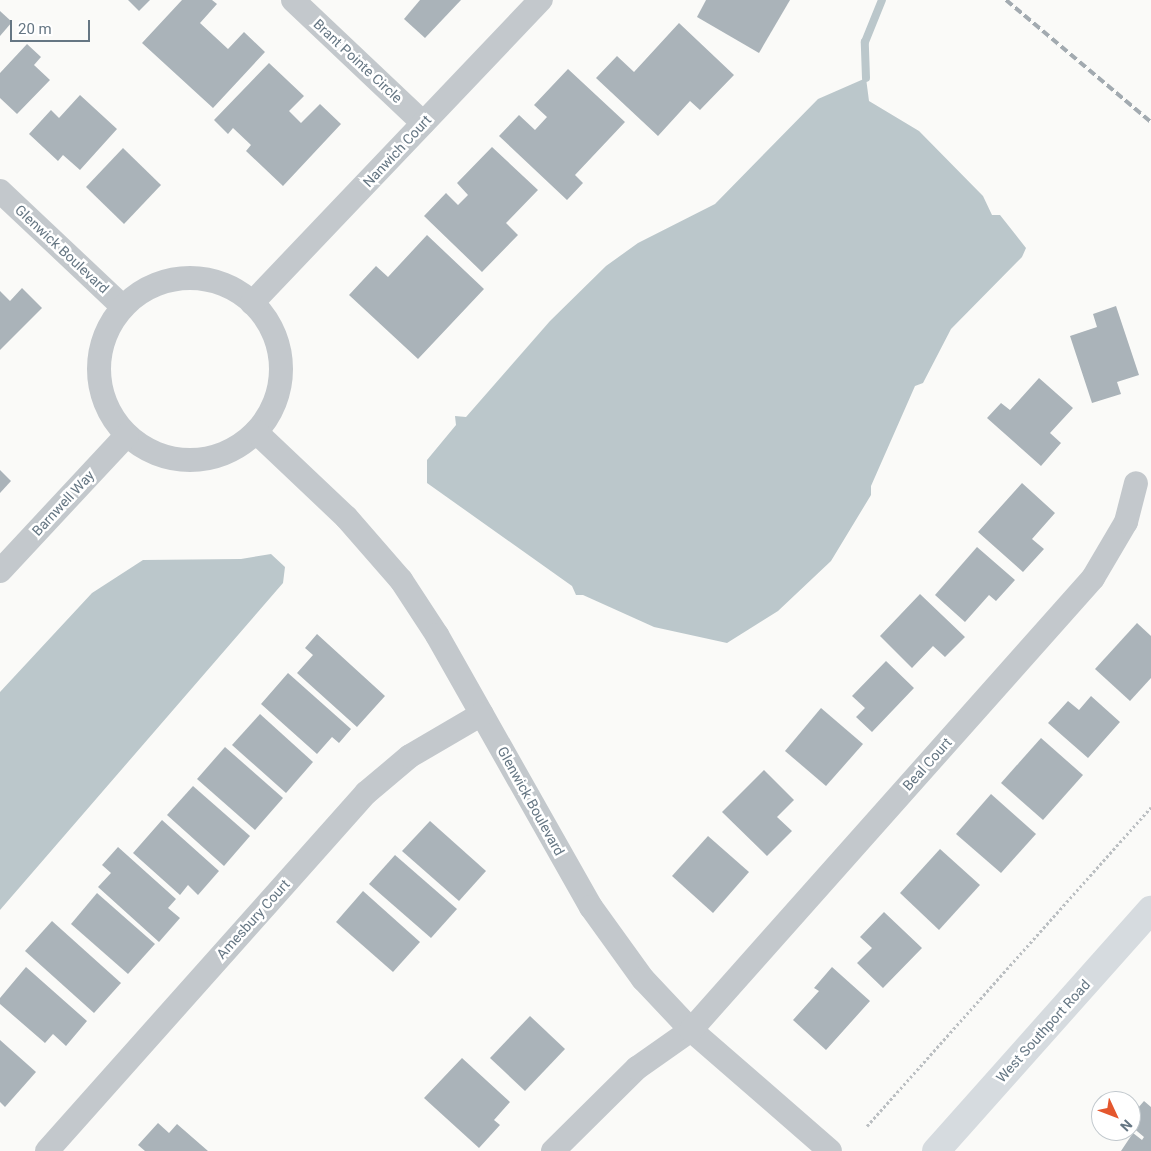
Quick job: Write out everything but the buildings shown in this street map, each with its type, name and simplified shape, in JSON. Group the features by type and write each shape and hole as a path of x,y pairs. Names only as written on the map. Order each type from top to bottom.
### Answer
{"main road":[{"name":"West Southport Road","path":"936,1151 1151,910"}],"street":[{"name":"Brant Pointe Circle","path":"294,0 423,123"},
{"name":"Nanwich Court","path":"252,303 542,0"},
{"name":"Glenwick Boulevard","path":"0,191 123,307"},
{"path":"182,278 220,283 252,303 273,332 281,366 275,402 256,432 231,450 192,460 162,456 127,436 107,409 99,378 105,335 123,307 150,287 182,278"},
{"name":"Glenwick Boulevard","path":"256,432 346,517 396,573 438,634 610,936 643,979 691,1030 830,1151"},
{"name":"Barnwell Way","path":"0,571 127,436"},
{"name":"Beal Court","path":"553,1151 637,1068 691,1030 1093,578 1126,522 1136,483"},
{"name":"Amesbury Court","path":"47,1151 366,793 410,756 482,714"}],"path":[{"path":"867,1126 1151,807"}],"shaded area":[{"path":"866,78 869,101 919,131 983,196 992,215 1000,215 1026,248 1022,257 951,329 923,383 915,386 871,486 871,495 831,561 778,611 727,643 654,627 583,595 576,595 572,586 427,483 427,460 456,425 455,416 466,417 550,321 606,266 638,243 715,204 818,99"},
{"path":"271,554 285,567 283,583 0,910 0,692 92,593 143,560 241,559"}],"waterway":[{"path":"866,78 865,42 882,0"}],"railway":[{"path":"1006,0 1151,122"}]}
